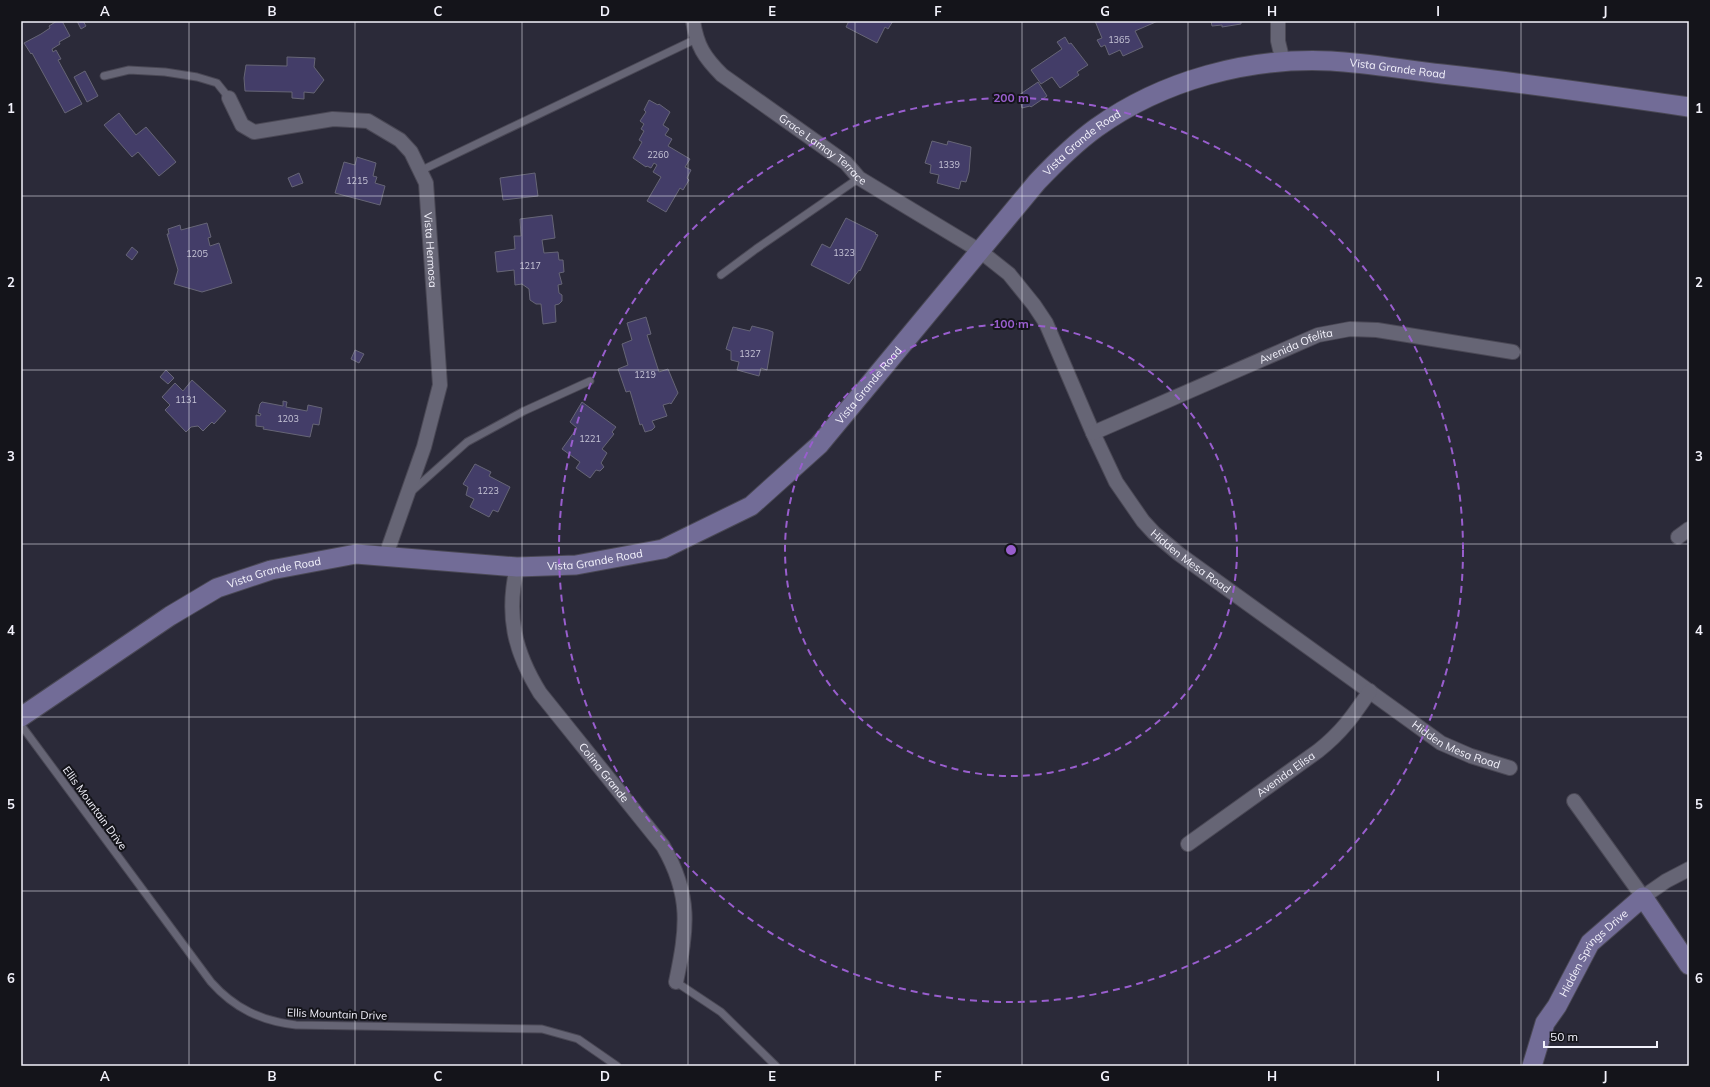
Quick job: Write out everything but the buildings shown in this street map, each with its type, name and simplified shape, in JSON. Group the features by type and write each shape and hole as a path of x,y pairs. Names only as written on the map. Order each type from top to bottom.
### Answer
{"street":[{"name":"Grace Lamay Terrace","path":"694,21 696,39 707,59 722,75 846,163 859,178 980,251"},
{"path":"1278,21 1278,41 1283,62"},
{"name":"Vista Grande Road","path":"21,716 170,616 217,588 271,570 356,554 517,566 576,565 663,549 751,506 819,445 1037,182 1054,164 1095,129 1140,100 1180,84 1240,68 1283,62 1339,62 1478,78 1689,107"},
{"name":"Vista Hermosa","path":"229,98 242,125 254,132 332,119 368,121 400,140 411,152 426,183 440,385 424,447 386,556"},
{"name":"Hidden Mesa Road","path":"980,251 1009,274 1042,317 1093,434 1124,496 1154,533 1179,554 1441,743 1471,756 1510,768"},
{"name":"Avenida Ofelita","path":"1093,434 1318,335 1336,331 1364,329 1377,330 1513,352"},
{"name":"Colina Grande","path":"517,566 512,596 512,626 520,655 530,677 540,693 663,846 676,870 683,898 685,928 676,982"},
{"name":"Avenida Elisa","path":"1188,844 1336,737 1350,721 1370,691"},
{"path":"1574,801 1643,897 1689,965"},
{"name":"Hidden Springs Drive","path":"1532,1066 1545,1022 1557,1006 1590,943 1643,897 1666,881 1689,869"}],"lane":[{"path":"420,171 696,39"},
{"path":"104,76 129,70 165,72 197,77 217,82 229,98"},
{"path":"721,275 859,178"},
{"path":"408,494 467,442 524,411 590,381"},
{"name":"Ellis Mountain Drive","path":"21,725 211,982 229,1000 240,1008 267,1020 296,1025 542,1029 578,1039 617,1066"},
{"path":"676,982 721,1012 776,1066"}]}
